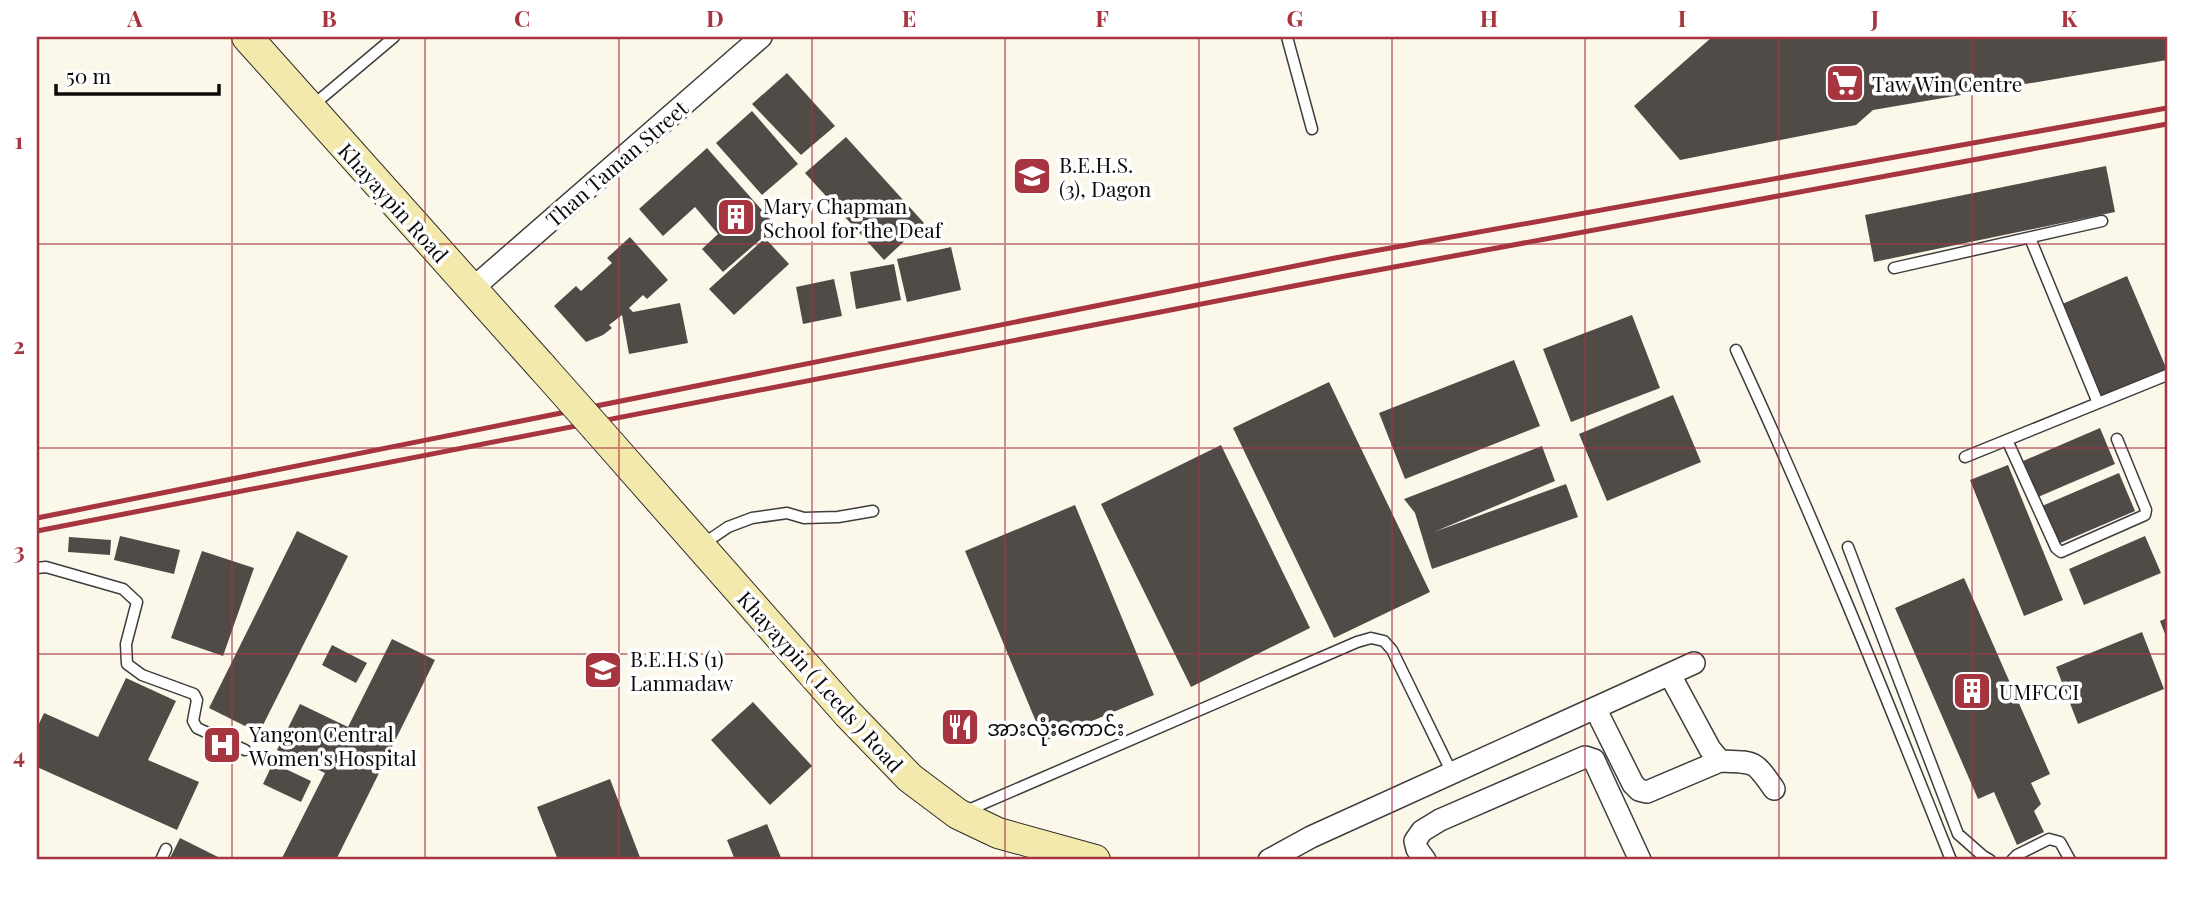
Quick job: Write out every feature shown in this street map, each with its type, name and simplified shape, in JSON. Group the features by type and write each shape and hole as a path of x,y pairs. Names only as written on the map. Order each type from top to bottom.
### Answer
{"street":[{"name":"Khayaypin Road","path":"247,37 597,429"},
{"name":"Than Taman Street","path":"472,289 761,37"},
{"name":"Khayaypin ( Leeds ) Road","path":"597,429 848,714 909,778 958,814 998,832 1095,860"},
{"path":"1269,860 1311,837 1694,663"},
{"path":"1670,676 1710,749 1720,761"},
{"path":"1595,708 1633,784 1639,790 1647,792 1720,761 1749,761 1759,768 1774,789"},
{"path":"1425,860 1415,841 1422,831 1585,757 1594,760 1640,860"}],"lane":[{"path":"310,108 394,37"},
{"path":"1287,37 1312,129"},
{"path":"1894,268 2102,221"},
{"path":"2030,238 2098,403"},
{"path":"1736,351 1775,433 1882,686 1951,860"},
{"path":"1965,457 2167,375"},
{"path":"2007,440 2056,548 2061,552 2145,515 2146,510 2117,439"},
{"path":"701,546 729,527 751,519 787,513 804,518 838,517 873,511"},
{"path":"1848,547 1958,834 1990,860"},
{"path":"37,568 46,567 123,589 137,602 127,644 127,664 142,675 194,694 197,700 193,721 197,728 245,750"},
{"path":"958,814 1371,638 1384,641 1392,650 1452,773"},
{"path":"2012,860 2049,839 2060,842 2070,860"},
{"path":"161,860 166,849"}],"building":[{"name":"Taw Win Centre","path":"1712,37 2167,37 2167,60 1873,110 1856,125 1680,160 1634,106"},
{"path":"787,73 835,126 801,155 752,104"},
{"path":"752,111 798,164 762,195 716,143"},
{"path":"846,137 924,223 884,260 805,173"},
{"name":"Mary Chapman School for the Deaf","path":"707,148 776,226 723,272 702,249 718,234 695,207 663,236 639,209"},
{"path":"2106,166 2115,212 1874,262 1865,215"},
{"path":"630,237 668,280 647,299 643,295 629,308 633,312 680,303 688,343 629,354 622,315 609,325 612,328 603,335 586,342 554,306 576,286 581,291 612,263 607,258"},
{"path":"765,238 789,264 734,315 709,289"},
{"path":"951,247 961,290 907,302 897,259"},
{"path":"894,264 901,300 856,309 850,272"},
{"path":"2127,276 2167,370 2101,398 2060,305"},
{"path":"834,279 842,316 803,324 796,287"},
{"path":"1632,315 1660,388 1571,422 1543,349"},
{"path":"1514,360 1540,426 1405,479 1379,413"},
{"path":"1329,382 1430,592 1334,638 1233,428"},
{"path":"1673,395 1701,462 1607,501 1579,434"},
{"path":"2100,428 2115,464 2038,497 2023,461"},
{"path":"1221,445 1310,628 1191,687 1101,504"},
{"path":"1542,446 1555,481 1434,532 1566,484 1578,517 1432,569 1415,513 1404,499"},
{"path":"2008,465 2063,600 2024,616 1970,480"},
{"path":"2119,473 2135,511 2058,544 2042,506"},
{"path":"1075,505 1154,695 1044,741 965,551"},
{"path":"297,531 348,556 259,733 209,708"},
{"path":"120,536 180,550 174,574 114,560"},
{"path":"2145,536 2161,573 2084,605 2069,569"},
{"path":"69,537 111,540 110,555 68,552"},
{"path":"202,551 254,568 223,656 171,638"},
{"name":"UMFCCI","path":"1964,578 2050,774 2031,783 2041,804 2034,811 2044,832 2017,845 1994,792 1978,799 1895,608"},
{"path":"2167,618 2167,639 2160,621"},
{"path":"2142,632 2164,689 2078,724 2056,667"},
{"path":"392,639 435,660 336,860 281,860 325,773 277,750 300,704 348,727"},
{"path":"332,645 367,663 356,683 322,665"},
{"path":"126,678 176,701 148,760 199,782 177,830 37,767 37,728 44,713 98,737"},
{"path":"753,702 812,766 770,805 711,740"},
{"path":"273,763 311,781 301,802 263,784"},
{"path":"610,779 641,860 558,860 537,807"},
{"path":"767,824 782,860 735,860 727,840"},
{"path":"180,838 224,860 169,860"}],"railway":[{"path":"37,518 1335,258 2167,108"},
{"path":"37,531 1340,277 2167,124"}],"place":[{"name":"Taw Win Centre","path":"1845,83"},
{"name":"B.E.H.S. (3), Dagon","path":"1032,176"},
{"name":"Mary Chapman School for the Deaf","path":"736,217"},
{"name":"B.E.H.S (1) Lanmadaw","path":"603,670"},
{"name":"UMFCCI","path":"1972,691"},
{"name":"အားလုံးကောင်း","path":"960,727"},
{"name":"Yangon Central Women's Hospital","path":"222,745"}]}
